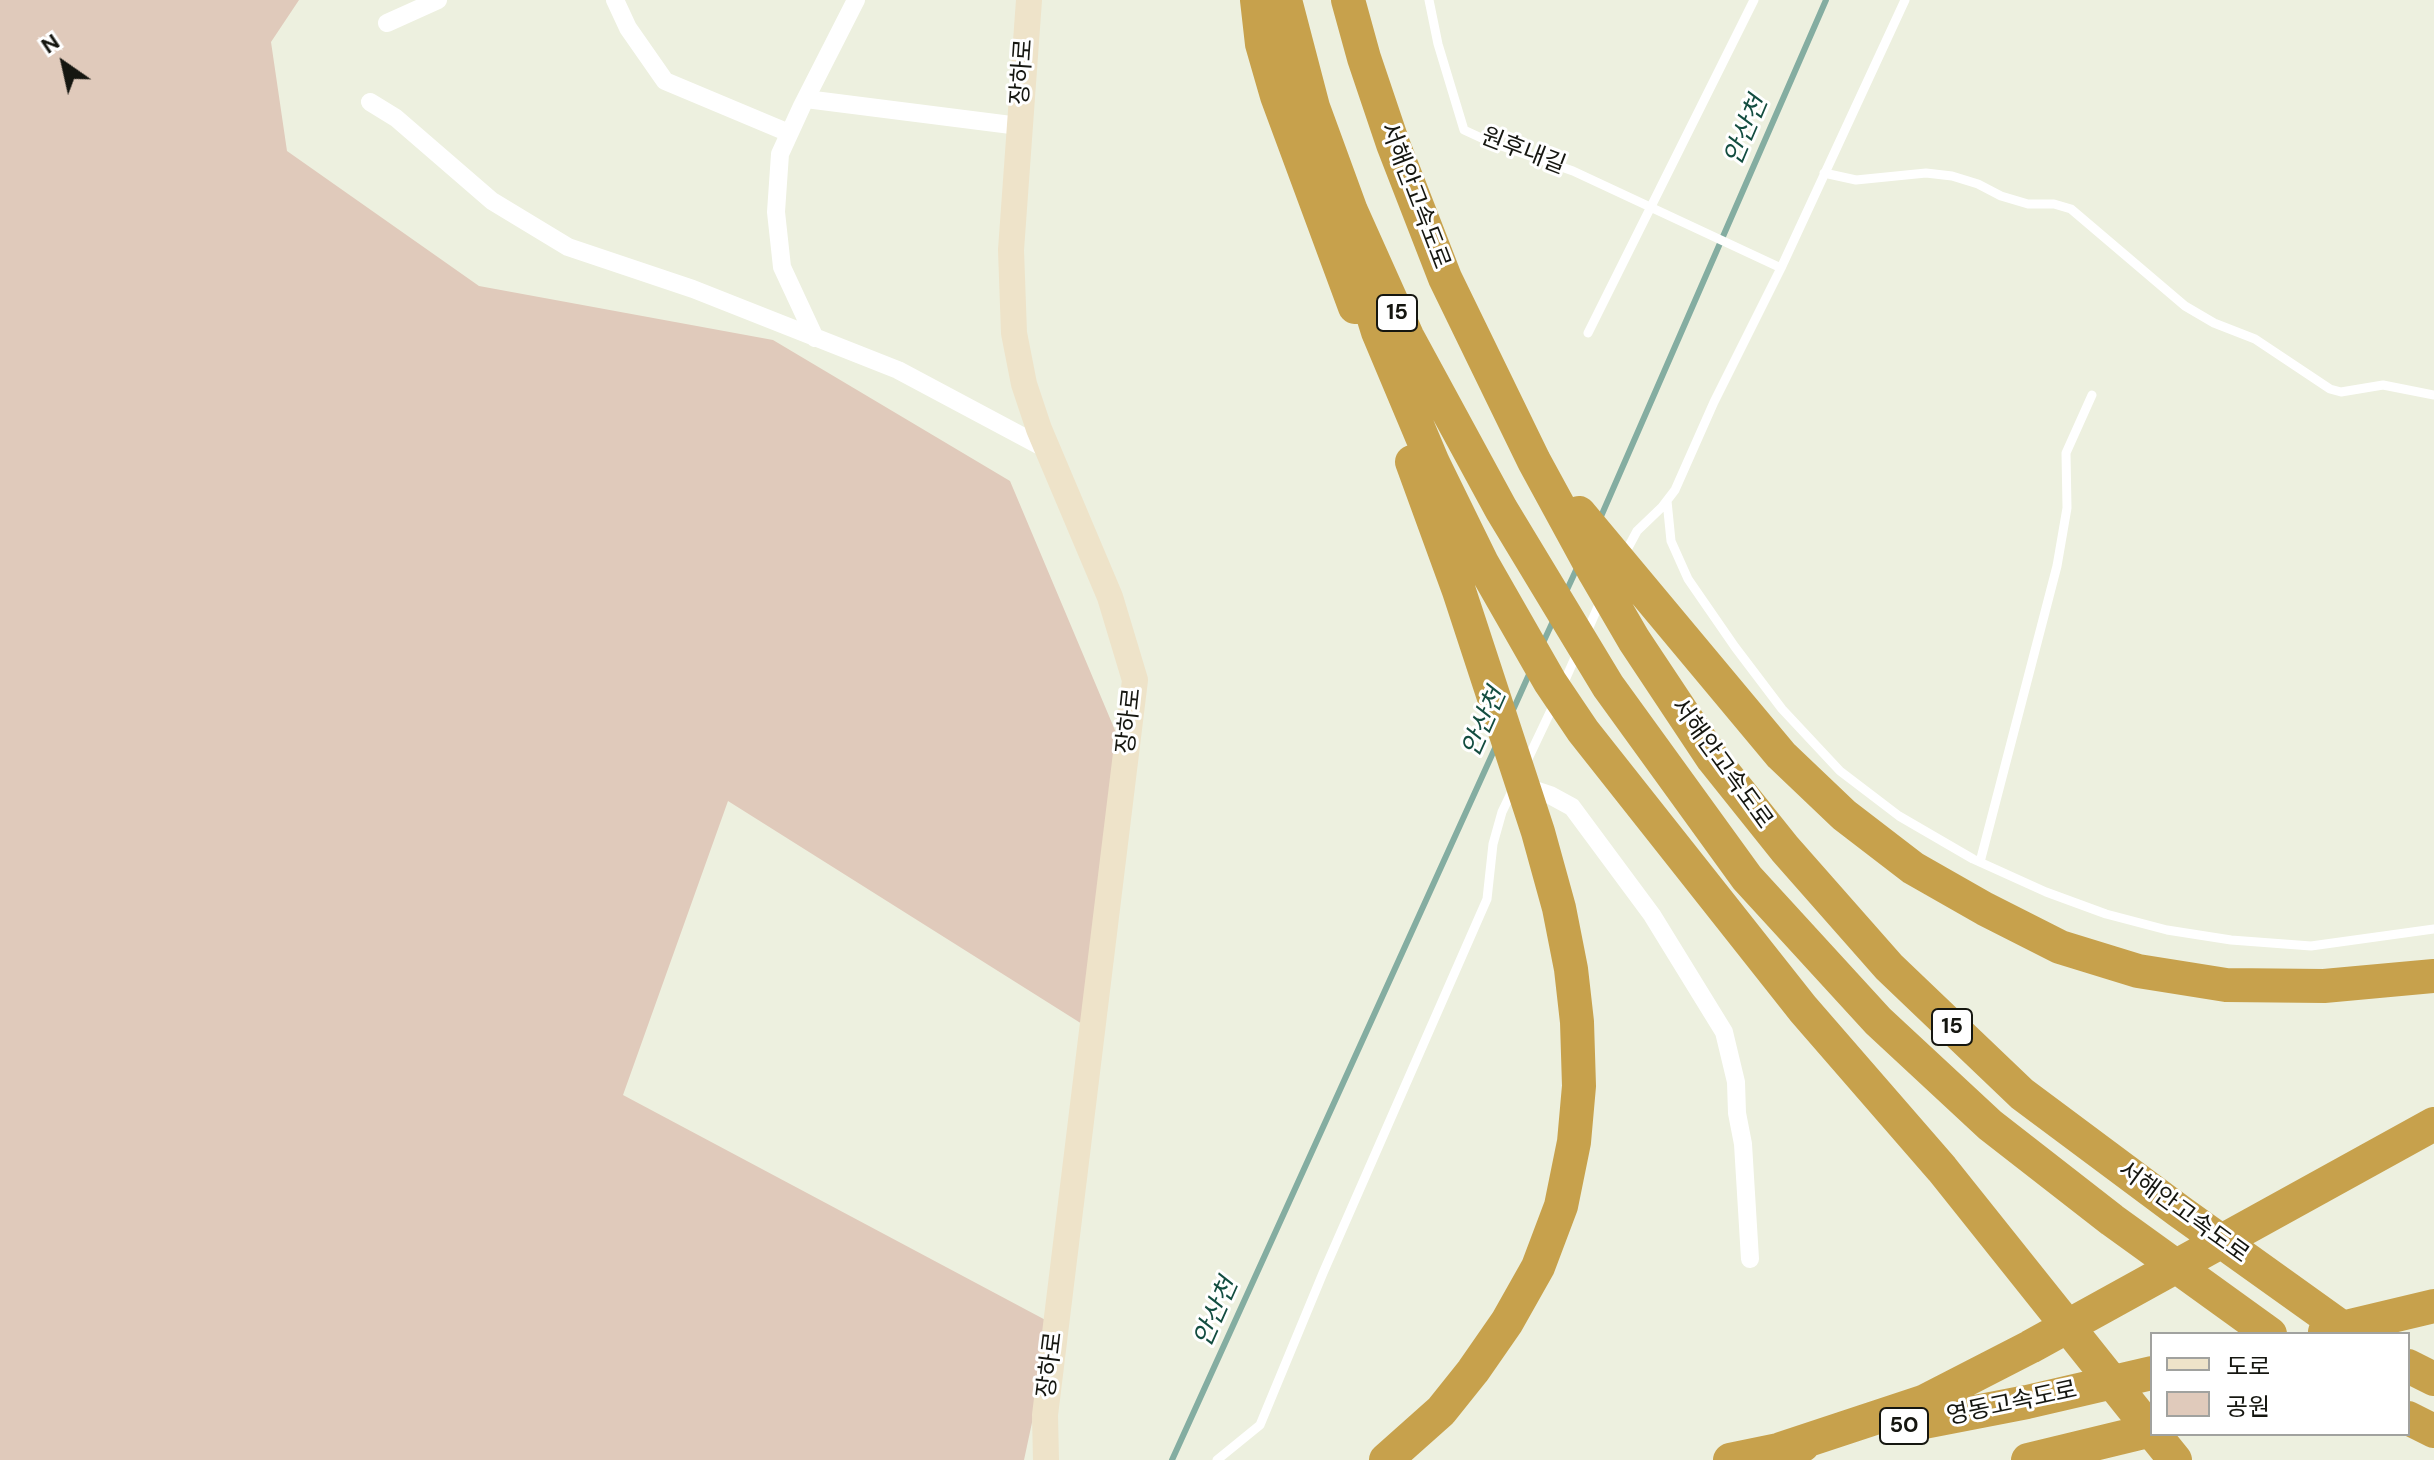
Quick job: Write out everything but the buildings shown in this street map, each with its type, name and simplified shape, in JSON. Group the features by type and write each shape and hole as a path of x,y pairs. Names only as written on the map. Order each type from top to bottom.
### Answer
{"highway":[{"path":"1257,0 1262,44 1277,96 1459,591 1538,832 1559,908 1577,1022 1579,1086 1574,1142 1561,1206 1538,1267 1507,1322 1441,1411 1386,1460"},
{"name":"서해안고속도로","path":"1285,0 1313,107 1351,211 1407,336 1501,509 1608,686 1747,878 1878,1021 1990,1125 2112,1220 2267,1332"},
{"name":"서해안고속도로","path":"1348,0 1393,144 1445,278 1534,461 1595,573 1634,640 1713,759 1785,849 1889,967 2022,1094 2348,1332"},
{"path":"1313,107 1342,217 1378,332 1433,463 1482,563 1550,682 1583,731 1803,1009 1942,1169 2150,1428"},
{"path":"1534,461 1781,755 1844,815 1913,868 2060,947 2138,971 2226,985 2324,986 2434,976"},
{"path":"1781,1449 1923,1402 2030,1347 2434,1124"},
{"path":"2325,1332 2434,1306"},
{"path":"2410,1367 2434,1362"},
{"path":"2410,1368 2434,1379"},
{"name":"영동고속도로","path":"1730,1460 2027,1402 2150,1373"},
{"path":"2410,1419 2434,1431"},
{"path":"2030,1460 2150,1433"},
{"path":"2156,1436 2175,1460"}],"street":[{"path":"387,23 438,0"},
{"path":"615,0 628,28 665,81 789,133"},
{"path":"815,338 782,267 776,212 780,154 856,0"},
{"name":"장하로","path":"1029,0 1011,250 1014,333 1024,384 1048,450 1110,597 1135,680 1045,1415 1046,1460"},
{"path":"806,99 1019,126"},
{"path":"370,102 396,118 492,201 568,247 693,289 898,370 1048,450"},
{"path":"1516,784 1550,795 1572,807 1652,915 1724,1032 1736,1082 1750,1259"}],"lane":[{"name":"원후내길","path":"1429,0 1438,44 1464,130 1573,171 1656,210"},
{"path":"1588,333 1656,210 1754,0"},
{"path":"1617,569 1637,531 1675,490 1777,266 1905,0"},
{"path":"1824,173 1856,180 1926,173 1952,176 2028,204 2054,204 2071,209 2185,306 2214,323 2255,339 2330,389 2341,392 2383,385 2434,395"},
{"path":"1656,210 1777,266"},
{"path":"1980,862 2057,566 2067,508 2066,453 2092,395"},
{"path":"1667,501 1671,541 1688,579 1782,709 1840,771 1899,816 1980,862 2046,892 2106,914 2167,930 2231,940 2311,946 2434,929"},
{"path":"1217,1460 1260,1425 1487,899 1493,844 1502,812 1610,581"}],"green space":[{"path":"0,0 299,0 271,42 287,151 479,286 773,340 1010,481 1125,754 1098,1034 728,801 623,1095 1053,1324 1024,1460 0,1460"}],"waterway":[{"name":"안산천","path":"1599,521 1826,0"},
{"name":"안산천","path":"1565,594 1577,568"},
{"name":"안산천","path":"1542,645 1554,619"},
{"name":"안산천","path":"1513,710 1531,670"},
{"name":"안산천","path":"1172,1460 1496,746"}]}
